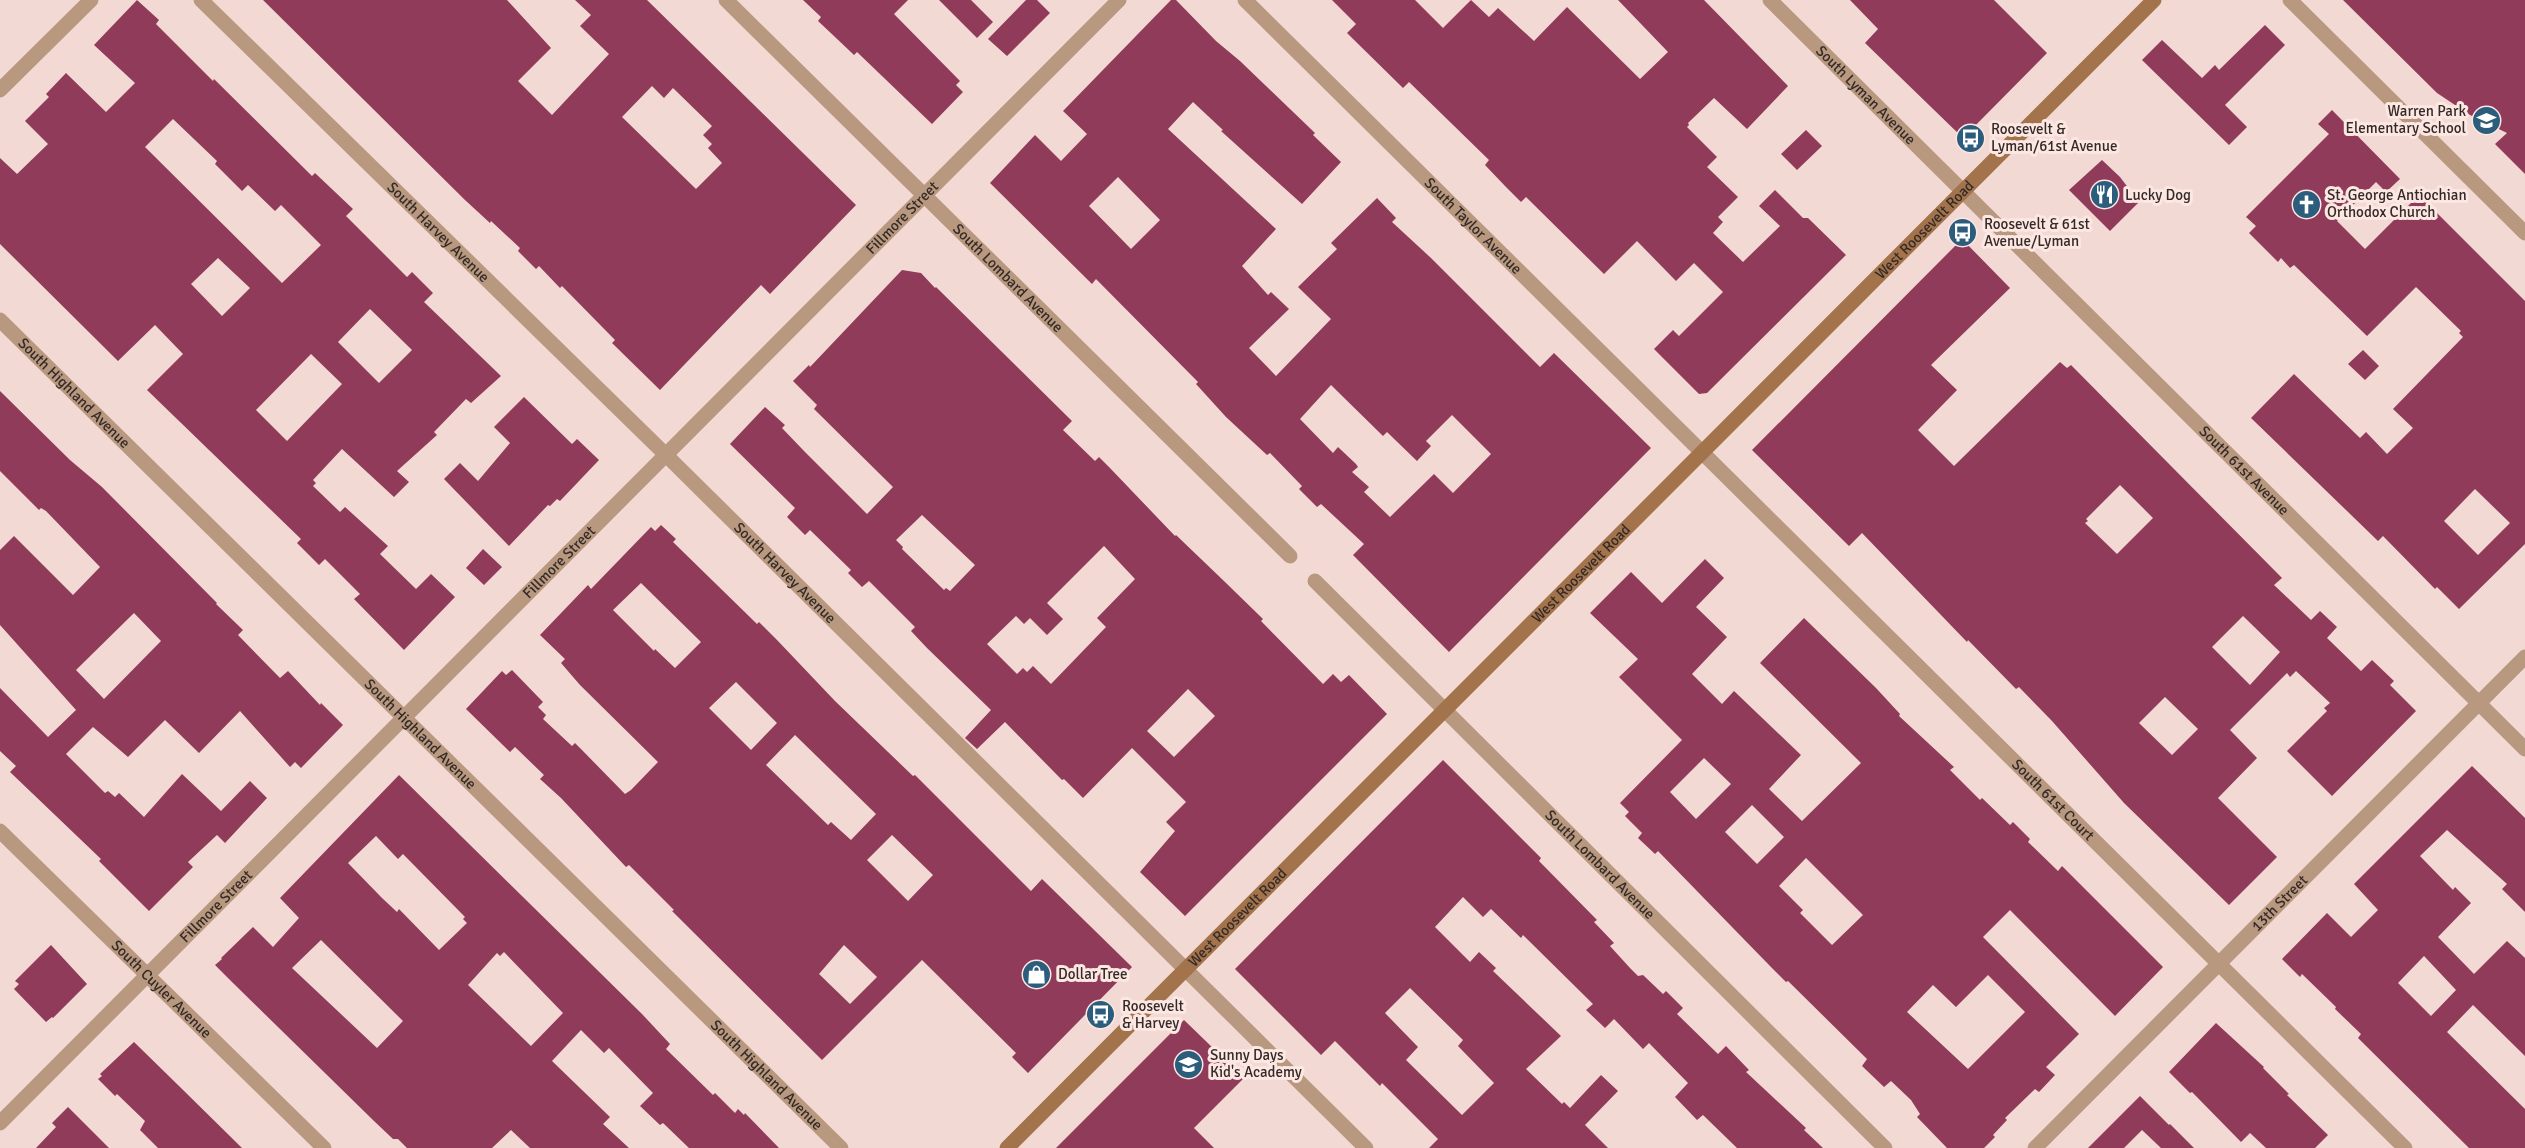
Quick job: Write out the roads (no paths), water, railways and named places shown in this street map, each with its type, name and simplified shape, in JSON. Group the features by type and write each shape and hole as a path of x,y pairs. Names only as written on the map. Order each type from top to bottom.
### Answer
{"main road":[{"name":"West Roosevelt Road","path":"1006,1148 2154,0"}],"street":[{"path":"0,90 91,0"},
{"name":"South Harvey Avenue","path":"201,0 666,455 1366,1148"},
{"name":"South Lombard Avenue","path":"726,0 1290,556"},
{"name":"Fillmore Street","path":"0,1124 1119,0"},
{"name":"South Taylor Avenue","path":"1245,0 1702,451"},
{"name":"South Lyman Avenue","path":"1770,0 1963,191"},
{"path":"2290,0 2525,233"},
{"name":"South 61st Avenue","path":"1963,191 2525,749"},
{"name":"South Highland Avenue","path":"0,320 842,1148"},
{"name":"South 61st Court","path":"1702,451 2405,1148"},
{"name":"South Lombard Avenue","path":"1315,581 1885,1148"},
{"name":"13th Street","path":"2036,1148 2525,657"},
{"name":"South Cuyler Avenue","path":"0,831 324,1148"}],"place":[{"name":"Warren Park Elementary School","path":"2487,120"},
{"name":"Roosevelt & Lyman/61st Avenue","path":"1970,138"},
{"name":"Lucky Dog","path":"2104,195"},
{"name":"St. George Antiochian Orthodox Church","path":"2306,204"},
{"name":"Roosevelt & 61st Avenue/Lyman","path":"1963,233"},
{"name":"Dollar Tree","path":"1037,974"},
{"name":"Roosevelt & Harvey","path":"1101,1015"},
{"name":"Sunny Days Kid's Academy","path":"1189,1064"}]}
